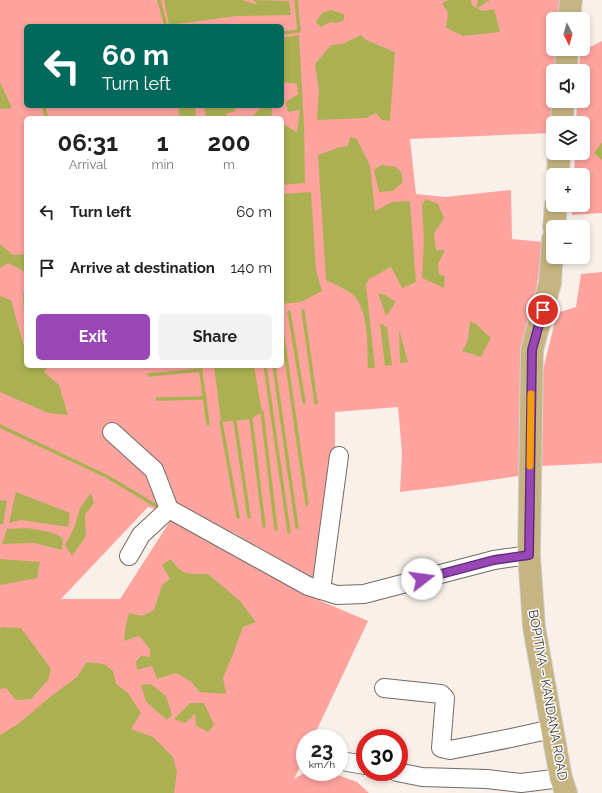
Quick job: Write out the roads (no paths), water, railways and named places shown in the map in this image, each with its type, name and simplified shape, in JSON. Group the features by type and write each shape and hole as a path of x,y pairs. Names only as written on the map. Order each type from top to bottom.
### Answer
{"main road":[{"path":"570,12 571,0"},
{"name":"BOPITIYA – KANDANA ROAD","path":"551,264 550,283 532,350 529,555 534,627 563,785"}],"street":[{"path":"112,432 154,470 169,509 308,586 337,595 364,594 494,560 529,555"},
{"path":"321,590 339,456"},
{"path":"129,556 141,534 169,509"},
{"path":"384,688 441,694 445,698 441,748 450,750 552,729"},
{"path":"408,774 422,777 487,779 521,783 563,785"}],"waterway":[{"path":"159,0 165,24"},
{"path":"284,33 299,31 296,0"},
{"path":"44,108 46,116"},
{"path":"303,311 316,403"},
{"path":"289,312 304,402"},
{"path":"284,344 307,504"},
{"path":"200,368 208,424"},
{"path":"265,368 289,532"},
{"path":"274,368 297,527"},
{"path":"149,375 201,370"},
{"path":"157,399 205,398"},
{"path":"262,412 276,529"},
{"path":"251,419 264,526"},
{"path":"235,421 249,517"},
{"path":"221,422 238,517"},
{"path":"0,426 108,477 158,507"}]}
